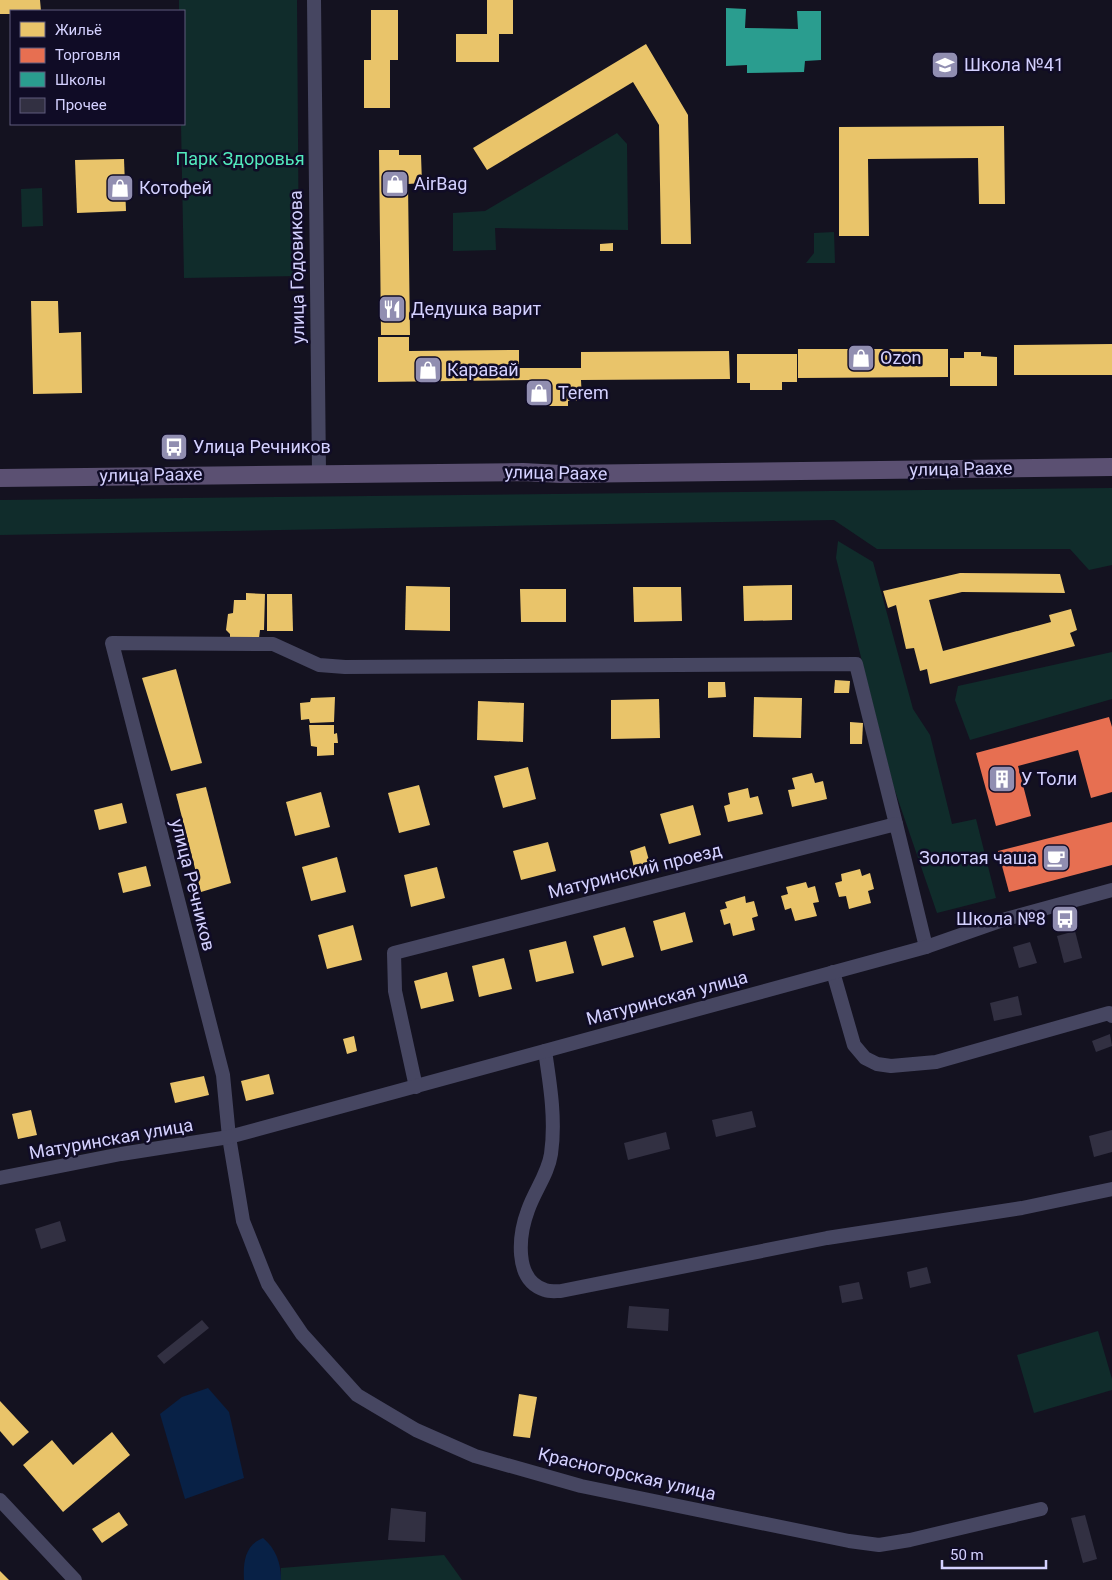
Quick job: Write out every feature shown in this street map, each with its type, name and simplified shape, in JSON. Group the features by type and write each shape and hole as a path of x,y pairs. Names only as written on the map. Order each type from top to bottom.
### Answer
{"main road":[{"name":"улица Раахе","path":"0,478 319,473 523,472 561,474 1112,468"}],"street":[{"name":"улица Годовикова","path":"314,0 319,473"},
{"name":"улица Речников","path":"229,1137 223,1075 112,644 273,644 319,665 345,667 856,664 896,824"},
{"path":"896,824 926,946"},
{"name":"Матуринский проезд","path":"416,1087 395,990 394,953 896,824"},
{"name":"Матуринская улица","path":"0,1178 122,1154 229,1137 926,946 1006,919 1112,890"},
{"path":"833,972 854,1045 865,1058 876,1064 891,1066 936,1062 1109,1013 1112,1016"},
{"path":"545,1051 552,1098 551,1153 541,1183 528,1208 522,1231 521,1251 524,1270 532,1282 545,1290 560,1291 827,1238 1022,1208 1112,1189"},
{"name":"Красногорская улица","path":"229,1137 244,1222 268,1284 302,1334 357,1395 416,1430 474,1456 581,1486 849,1541 879,1545 910,1540 1040,1509"},
{"path":"0,1500 75,1580"}],"green space":[{"name":"Парк Здоровья","path":"179,0 297,0 299,276 184,278 181,125 185,125 185,10 179,10"},
{"path":"617,133 627,144 628,230 495,228 496,250 453,251 453,213 485,211"},
{"path":"42,188 43,226 22,227 21,189"},
{"path":"834,232 835,263 806,263 814,253 814,233"},
{"path":"1112,488 1112,565 1089,570 1070,549 877,549 834,520 0,535 0,500"},
{"path":"838,541 873,562 913,709 930,735 952,824 976,819 996,898 937,913 894,788 836,558"},
{"path":"1112,652 1112,699 970,740 955,700 958,686"},
{"path":"1098,1331 1112,1379 1112,1390 1034,1413 1017,1355"},
{"path":"444,1555 462,1580 281,1580 281,1568"}],"water":[{"path":"208,1388 229,1412 244,1478 185,1499 160,1414 182,1397"},
{"path":"263,1538 277,1557 281,1580 244,1580 246,1555 252,1545"}],"building: Жильё":[{"path":"0,0 40,0 41,10 10,10 10,14 0,14"},
{"path":"487,0 513,0 513,34 499,34 499,62 456,62 456,34 487,34"},
{"path":"371,10 398,10 398,60 390,60 390,108 364,108 364,60 371,60"},
{"path":"646,44 688,115 691,244 661,244 659,125 633,82 487,170 473,148"},
{"path":"1004,126 1005,204 979,204 978,158 868,159 869,236 839,236 839,127"},
{"path":"379,150 399,150 399,155 421,155 422,183 408,184 410,335 381,335"},
{"path":"124,159 126,211 77,213 75,160"},
{"path":"613,243 613,251 600,251 600,244"},
{"path":"31,301 58,301 59,333 81,332 82,393 33,394"},
{"path":"378,337 409,337 409,351 519,350 519,368 581,368 581,352 729,351 730,379 581,380 582,401 568,401 568,406 548,406 548,401 534,401 534,380 378,382"},
{"path":"1112,344 1112,375 1014,375 1014,345"},
{"path":"798,349 948,349 948,377 798,378"},
{"path":"964,352 981,352 981,356 997,357 997,386 950,386 950,358 964,358"},
{"path":"737,354 797,354 797,382 782,382 782,390 750,390 750,383 737,383"},
{"path":"960,573 1060,574 1065,593 962,592 929,600 943,651 1051,622 1049,615 1071,609 1077,630 1070,633 1075,646 930,684 927,669 920,671 914,648 906,649 896,605 888,608 883,591"},
{"path":"792,585 792,620 744,621 743,586"},
{"path":"406,586 450,587 450,631 405,630"},
{"path":"633,587 681,587 682,621 634,622"},
{"path":"520,589 566,589 566,622 521,622"},
{"path":"246,593 265,594 264,630 260,630 259,638 230,639 230,634 226,630 228,614 233,613 234,600 246,600"},
{"path":"267,594 292,594 293,631 267,631"},
{"path":"176,669 202,763 171,771 142,678"},
{"path":"835,680 850,681 849,693 834,693"},
{"path":"708,682 725,682 726,697 708,698"},
{"path":"335,697 334,722 310,723 309,719 301,720 300,703 310,702 311,698"},
{"path":"754,697 802,698 801,738 753,737"},
{"path":"659,699 660,738 611,739 611,700"},
{"path":"478,701 524,703 523,742 477,740"},
{"path":"850,722 863,723 862,744 850,744"},
{"path":"309,725 334,725 334,734 337,733 338,743 334,743 334,755 317,756 317,747 311,746"},
{"path":"528,767 536,799 503,808 494,776"},
{"path":"812,773 815,783 823,781 827,799 792,807 788,790 795,789 792,778"},
{"path":"419,785 430,825 399,833 388,793"},
{"path":"206,787 231,883 201,892 176,794"},
{"path":"748,788 750,798 758,796 763,814 728,822 724,806 730,804 728,793"},
{"path":"321,792 330,827 295,836 286,802"},
{"path":"122,803 127,823 99,830 94,810"},
{"path":"693,805 701,835 669,844 660,814"},
{"path":"548,842 556,871 521,880 513,851"},
{"path":"645,846 652,871 636,876 630,851"},
{"path":"337,857 346,892 311,901 302,867"},
{"path":"146,866 151,886 123,893 118,873"},
{"path":"437,867 445,898 411,907 404,875"},
{"path":"860,869 862,876 870,873 874,889 868,891 871,903 849,909 846,896 839,897 835,883 842,881 841,874"},
{"path":"806,882 808,888 815,886 819,902 813,903 817,916 795,921 791,908 785,910 781,896 788,894 786,887"},
{"path":"745,896 746,903 754,901 758,916 752,918 755,930 733,936 730,923 724,925 720,910 727,908 725,902"},
{"path":"685,912 693,942 661,951 653,921"},
{"path":"353,925 362,960 327,969 318,935"},
{"path":"625,927 634,957 602,966 593,936"},
{"path":"566,941 574,973 536,982 529,950"},
{"path":"504,958 512,989 479,997 472,966"},
{"path":"447,972 454,1001 421,1009 414,981"},
{"path":"354,1036 357,1051 347,1054 343,1039"},
{"path":"269,1074 274,1094 246,1101 241,1081"},
{"path":"204,1076 209,1095 175,1103 170,1083"},
{"path":"31,1110 37,1135 18,1139 12,1114"},
{"path":"519,1394 537,1397 530,1438 513,1436"},
{"path":"0,1401 29,1432 13,1446 0,1431"},
{"path":"112,1432 130,1455 63,1512 23,1465 52,1440 73,1465"},
{"path":"119,1512 128,1525 102,1543 92,1529"},
{"path":"0,1571 9,1580 0,1580"}],"building: Торговля":[{"name":"У Толи","path":"1109,717 1112,727 1112,792 1091,798 1078,750 1018,766 1031,816 996,826 976,753"},
{"name":"Золотая чаша","path":"1112,822 1112,865 1009,892 998,851"}],"building: Школы":[{"path":"726,8 746,9 745,28 798,29 797,11 821,11 821,60 805,61 804,72 747,73 747,65 726,66"}],"building: Прочее":[{"path":"1075,931 1082,958 1064,963 1057,936"},
{"path":"1030,942 1037,963 1019,968 1013,947"},
{"path":"1018,996 1022,1015 994,1021 990,1003"},
{"path":"1110,1034 1112,1046 1096,1052 1092,1041"},
{"path":"752,1111 756,1127 716,1137 712,1120"},
{"path":"1112,1130 1112,1152 1094,1157 1089,1136"},
{"path":"666,1132 670,1149 628,1160 624,1143"},
{"path":"60,1221 66,1241 41,1249 35,1229"},
{"path":"927,1267 931,1283 910,1288 907,1272"},
{"path":"859,1282 863,1299 842,1303 839,1286"},
{"path":"629,1306 669,1309 668,1331 627,1328"},
{"path":"202,1320 209,1328 164,1364 157,1356"},
{"path":"391,1508 426,1512 425,1542 388,1540"},
{"path":"1085,1515 1097,1559 1083,1563 1071,1518"}],"place":[{"name":"Школа №41","path":"945,65"},
{"name":"AirBag","path":"395,184"},
{"name":"Котофей","path":"120,188"},
{"name":"Дедушка варит","path":"392,309"},
{"name":"Ozon","path":"861,358"},
{"name":"Каравай","path":"428,370"},
{"name":"Terem","path":"539,393"},
{"name":"Улица Речников","path":"174,447"},
{"name":"У Толи","path":"1002,779"},
{"name":"Золотая чаша","path":"1056,858"},
{"name":"Школа №8","path":"1065,919"}]}
